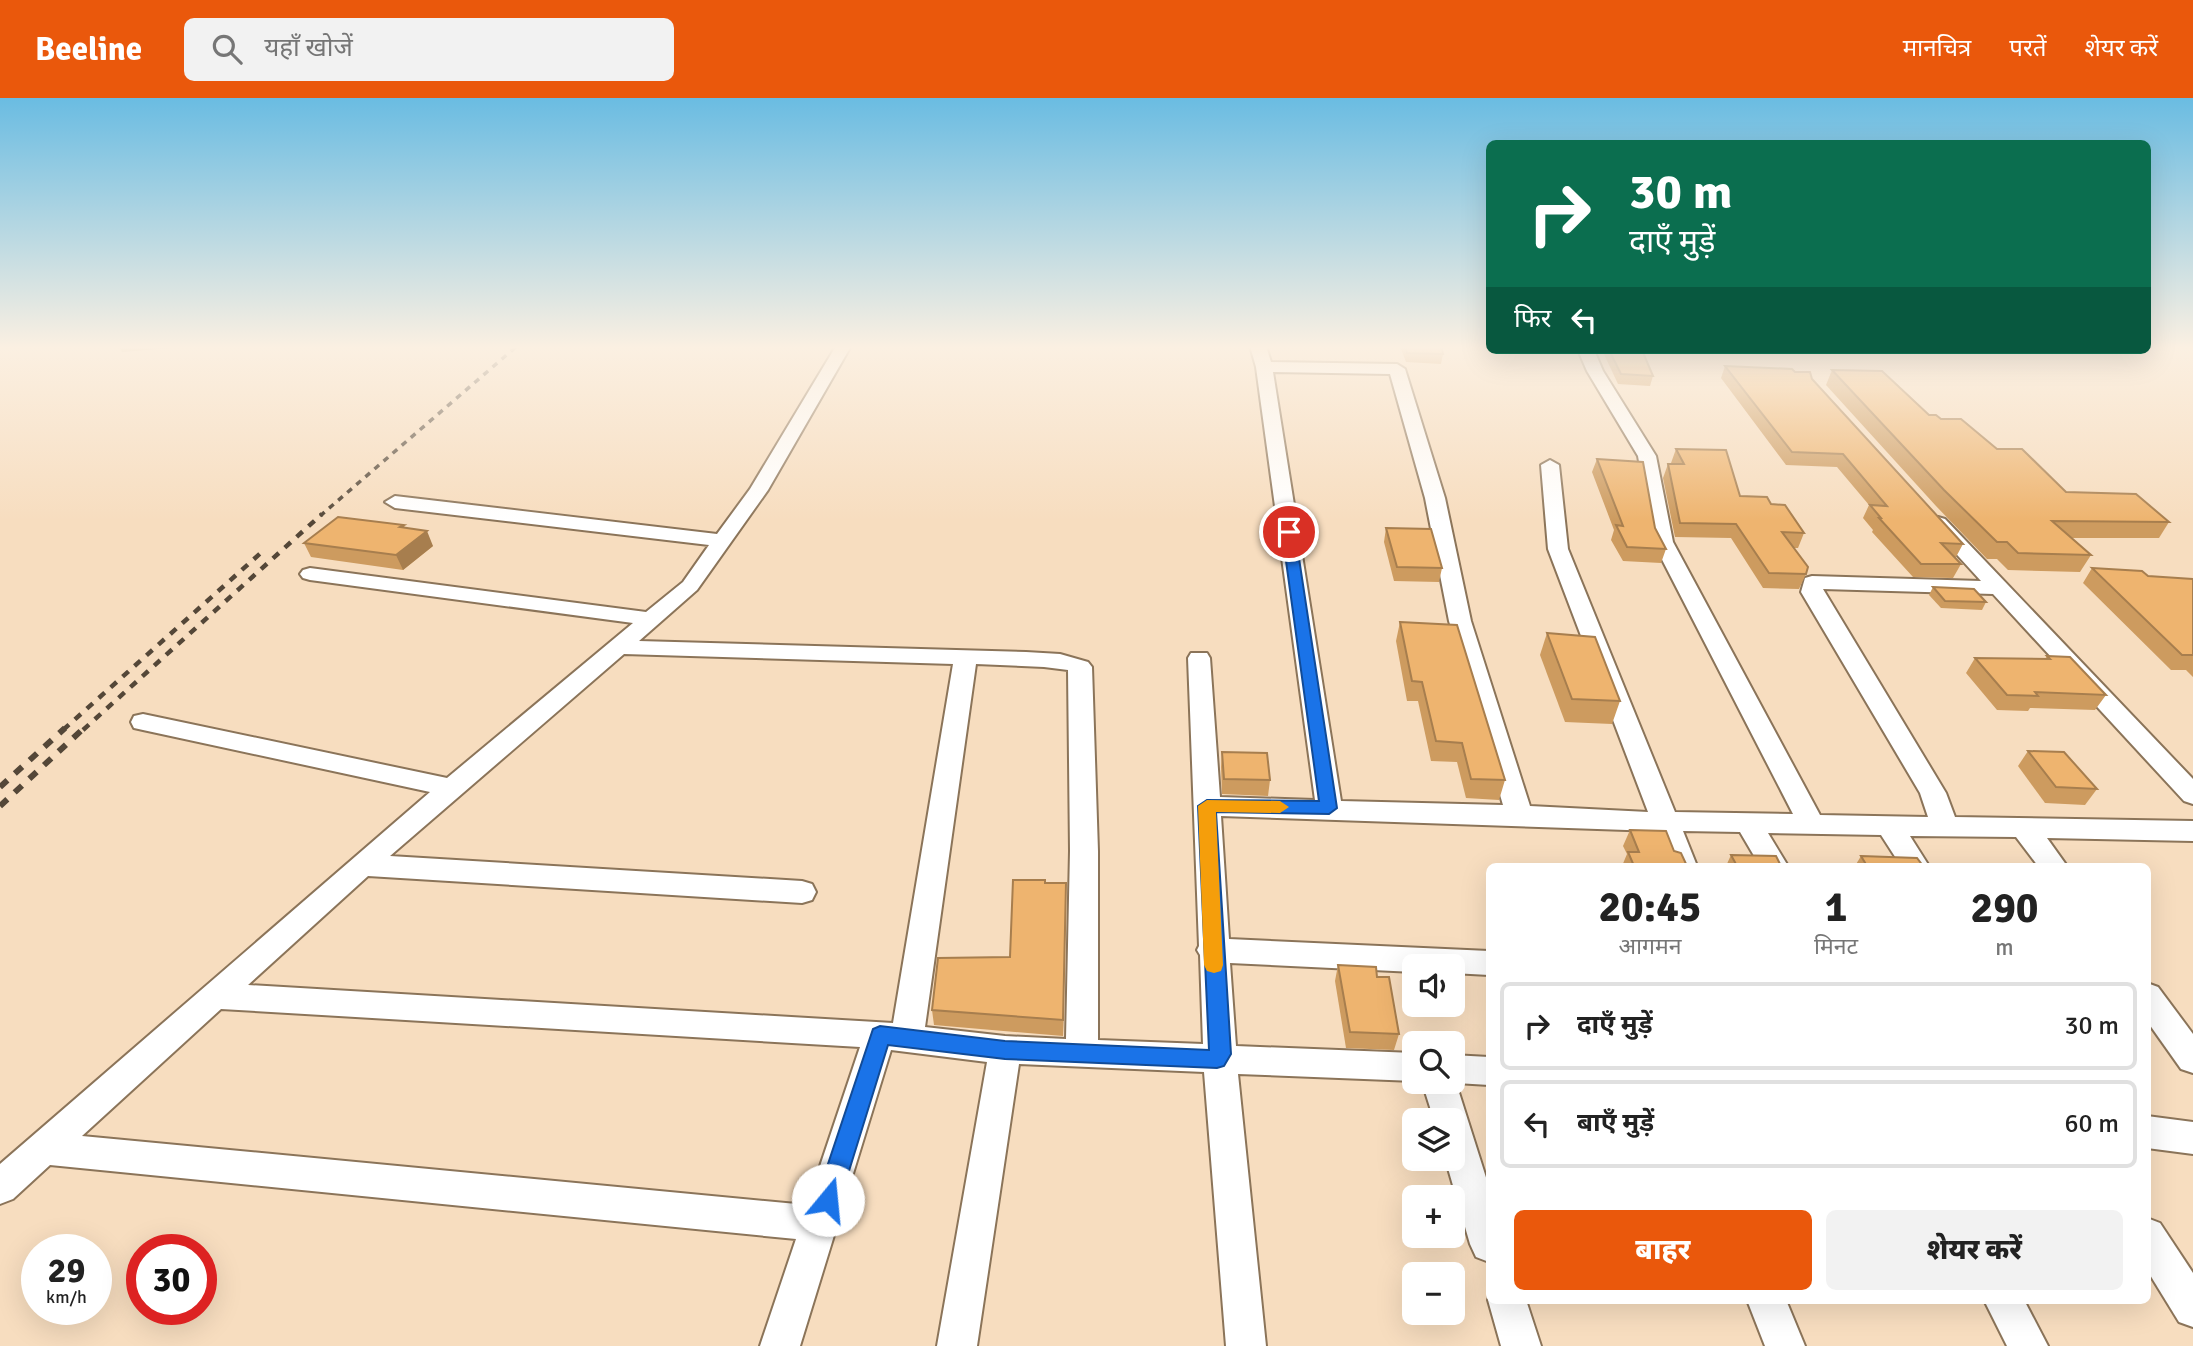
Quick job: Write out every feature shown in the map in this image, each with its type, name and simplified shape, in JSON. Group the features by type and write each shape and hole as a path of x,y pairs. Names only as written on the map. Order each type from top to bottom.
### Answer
{"street":[{"path":"0,1187 362,865 690,586 759,490 808,404"},
{"path":"1268,404 1329,808"},
{"path":"1407,404 1435,498 1460,621 1519,815"},
{"path":"1615,404 1647,456 1663,542 1811,824"},
{"path":"1550,465 1558,549 1682,863"},
{"path":"395,502 722,541"},
{"path":"1927,512 1991,577 1996,588 2193,795"},
{"path":"310,574 650,619"},
{"path":"1945,826 1933,793 1812,592 1812,582 1996,588"},
{"path":"617,647 966,657 1077,664 1080,667 1084,838 1082,1053"},
{"path":"780,1346 820,1224 894,1037 966,657"},
{"path":"1199,658 1212,950 1220,1054 1217,1059"},
{"path":"143,722 451,788"},
{"path":"1207,806 1665,821 2193,831"},
{"path":"1747,822 1772,863"},
{"path":"1889,825 1913,863"},
{"path":"2024,828 2051,863"},
{"path":"362,865 802,892"},
{"path":"1212,950 1486,963"},
{"path":"214,996 894,1037 1005,1050 1402,1067"},
{"path":"2151,1001 2193,1059"},
{"path":"957,1346 1005,1050"},
{"path":"1217,1059 1220,1063 1246,1346"},
{"path":"1465,1070 1486,1071"},
{"path":"2151,1133 2193,1138"},
{"path":"43,1149 820,1224"},
{"path":"1465,1165 1486,1234"},
{"path":"2151,1242 2193,1308"},
{"path":"1508,1304 1521,1346"},
{"path":"1768,1304 1785,1346"},
{"path":"2005,1304 2028,1346"}],"building":[{"path":"1755,404 1835,404 1963,544 1941,543 1961,564 1921,564 1879,518 1870,505 1887,506 1843,454 1792,452"},
{"path":"1864,404 1918,404 1929,415 1936,415 1941,419 1961,419 1997,449 2022,449 2066,492 2136,494 2169,522 2052,521 2091,555 2018,553 2007,542 1997,542"},
{"path":"1676,449 1726,450 1740,496 1767,497 1771,504 1785,505 1804,533 1782,532 1808,567 1806,574 1769,573 1736,524 1680,523 1668,464 1684,464"},
{"path":"1597,459 1643,462 1655,528 1666,549 1627,547 1616,525 1623,526"},
{"path":"338,517 404,525 400,527 427,531 396,555 304,543"},
{"path":"1386,528 1431,529 1442,568 1397,567"},
{"path":"2092,568 2142,571 2148,576 2193,579 2193,655 2182,655"},
{"path":"1933,587 1974,589 1986,602 1945,601"},
{"path":"1400,622 1457,625 1505,780 1471,779 1462,743 1436,741 1422,682 1412,681"},
{"path":"1547,633 1595,637 1620,701 1572,699"},
{"path":"2047,656 2070,657 2106,695 2035,692 2038,696 2007,695 1975,658 2050,659"},
{"path":"2028,751 2064,752 2097,789 2056,787"},
{"path":"1222,752 1267,753 1270,780 1224,779"},
{"path":"1630,830 1666,831 1674,851 1681,853 1686,863 1633,863 1628,852 1639,852"},
{"path":"1731,855 1776,856 1780,863 1735,863"},
{"path":"1861,856 1917,858 1921,863 1865,863"},
{"path":"1013,880 1066,883 1063,1020 932,1010 938,958 1010,957"},
{"path":"1338,965 1376,967 1377,977 1389,977 1399,1034 1350,1032"}],"railway":[{"path":"320,516 450,404"},
{"path":"83,730 322,514"},
{"path":"63,730 263,551"},
{"path":"0,787 65,728"},
{"path":"0,806 84,728"}],"slow traffic":[{"path":"1214,965 1207,806 1280,807"}],"route":[{"path":"828,1200 880,1035 1005,1050 1217,1059 1220,1054 1212,950 1207,806 1329,808 1289,532"}]}
